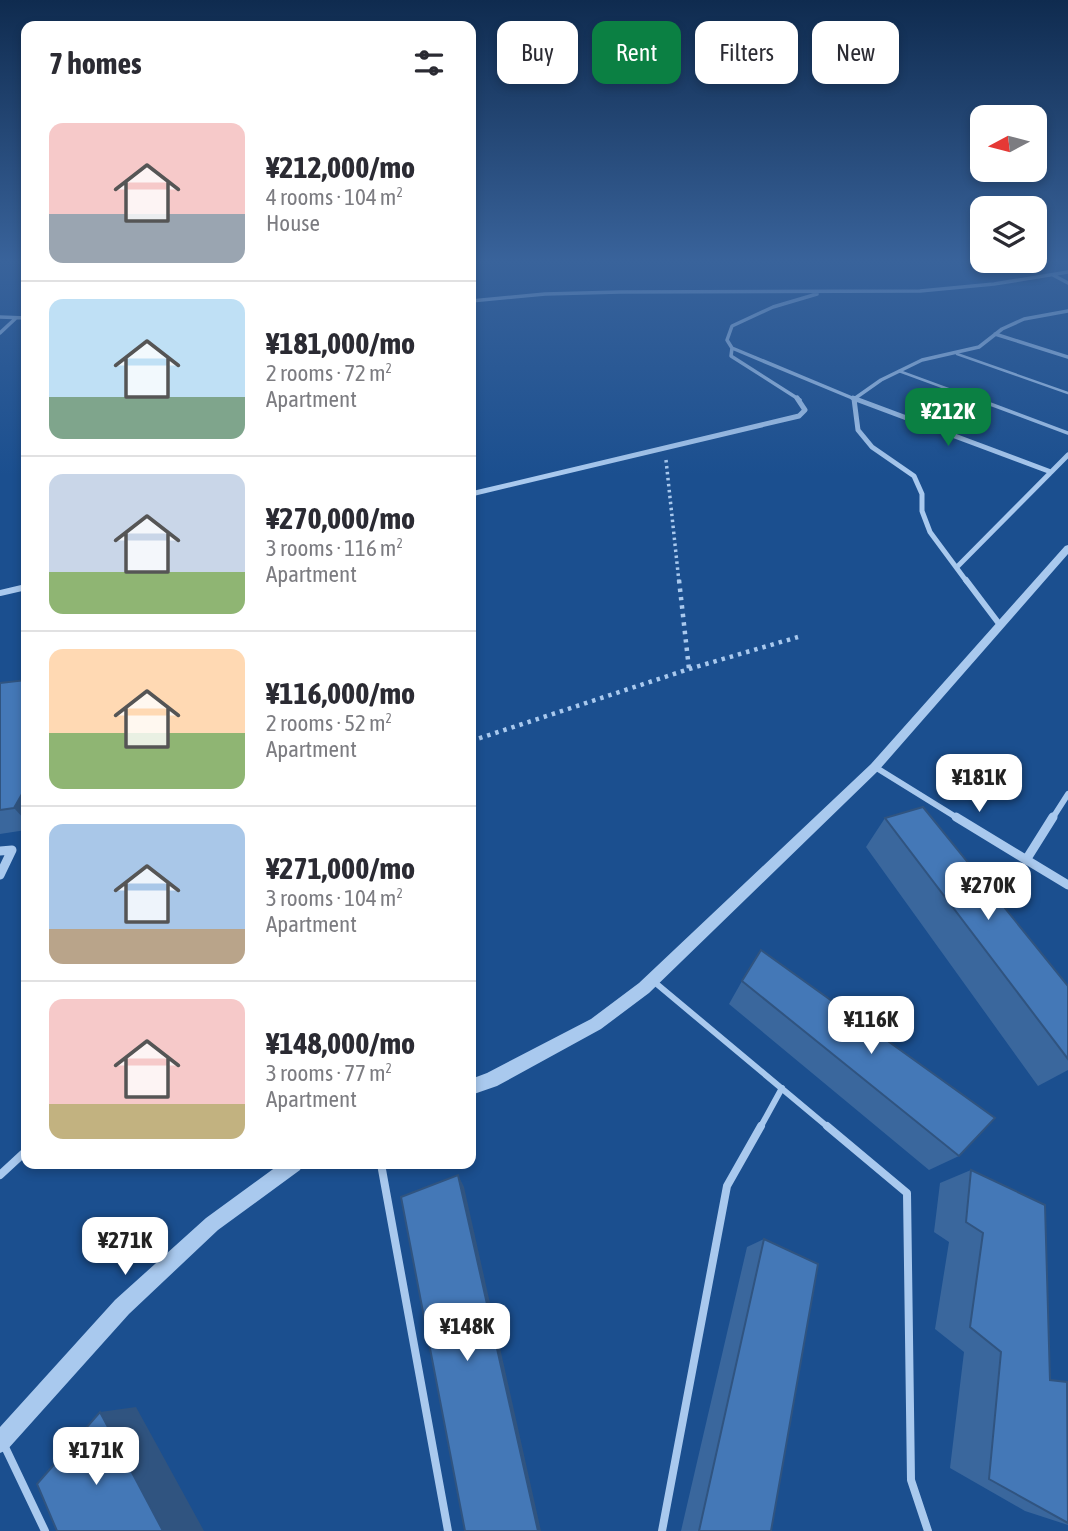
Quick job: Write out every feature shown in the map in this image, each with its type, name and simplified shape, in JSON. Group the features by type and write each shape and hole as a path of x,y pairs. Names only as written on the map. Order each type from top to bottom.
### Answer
{"street":[{"path":"730,331 727,340 733,348 853,399 1051,472"},
{"path":"853,399 922,360 979,347 1000,331"},
{"path":"995,334 1068,357"},
{"path":"476,493 799,416 805,410 801,401 731,356 733,348"},
{"path":"853,399 858,430 872,447 914,476 922,494 922,511 930,532 1000,625"},
{"path":"957,568 1068,455"},
{"path":"476,1085 512,1070 596,1024 652,981 875,767 1068,548"},
{"path":"0,593 21,588"},
{"path":"875,767 1068,886"},
{"path":"1026,860 1068,794"},
{"path":"0,851 12,850 0,875"},
{"path":"1,1442 122,1307 212,1224 287,1169"}],"lane":[{"path":"957,354 1068,393"},
{"path":"899,371 1068,433"},
{"path":"652,981 907,1193 911,1480 928,1531"},
{"path":"662,1531 727,1186 782,1088"},
{"path":"0,1175 21,1156"},
{"path":"382,1169 448,1531"},
{"path":"1,1442 45,1531"}],"path":[{"path":"664,446 689,669"},
{"path":"476,739 689,669 798,637"}],"building":[{"path":"21,681 21,796 14,808 0,810 0,683"},
{"path":"923,807 1068,986 1068,1059 885,818"},
{"path":"761,950 995,1118 959,1156 742,981"},
{"path":"971,1170 1045,1205 1050,1380 1067,1382 1068,1523 989,1479 1001,1352 970,1327 983,1233 966,1222"},
{"path":"458,1175 538,1531 465,1531 401,1197"},
{"path":"764,1239 818,1264 771,1531 699,1531"},
{"path":"100,1412 163,1531 57,1531 37,1484"}]}
